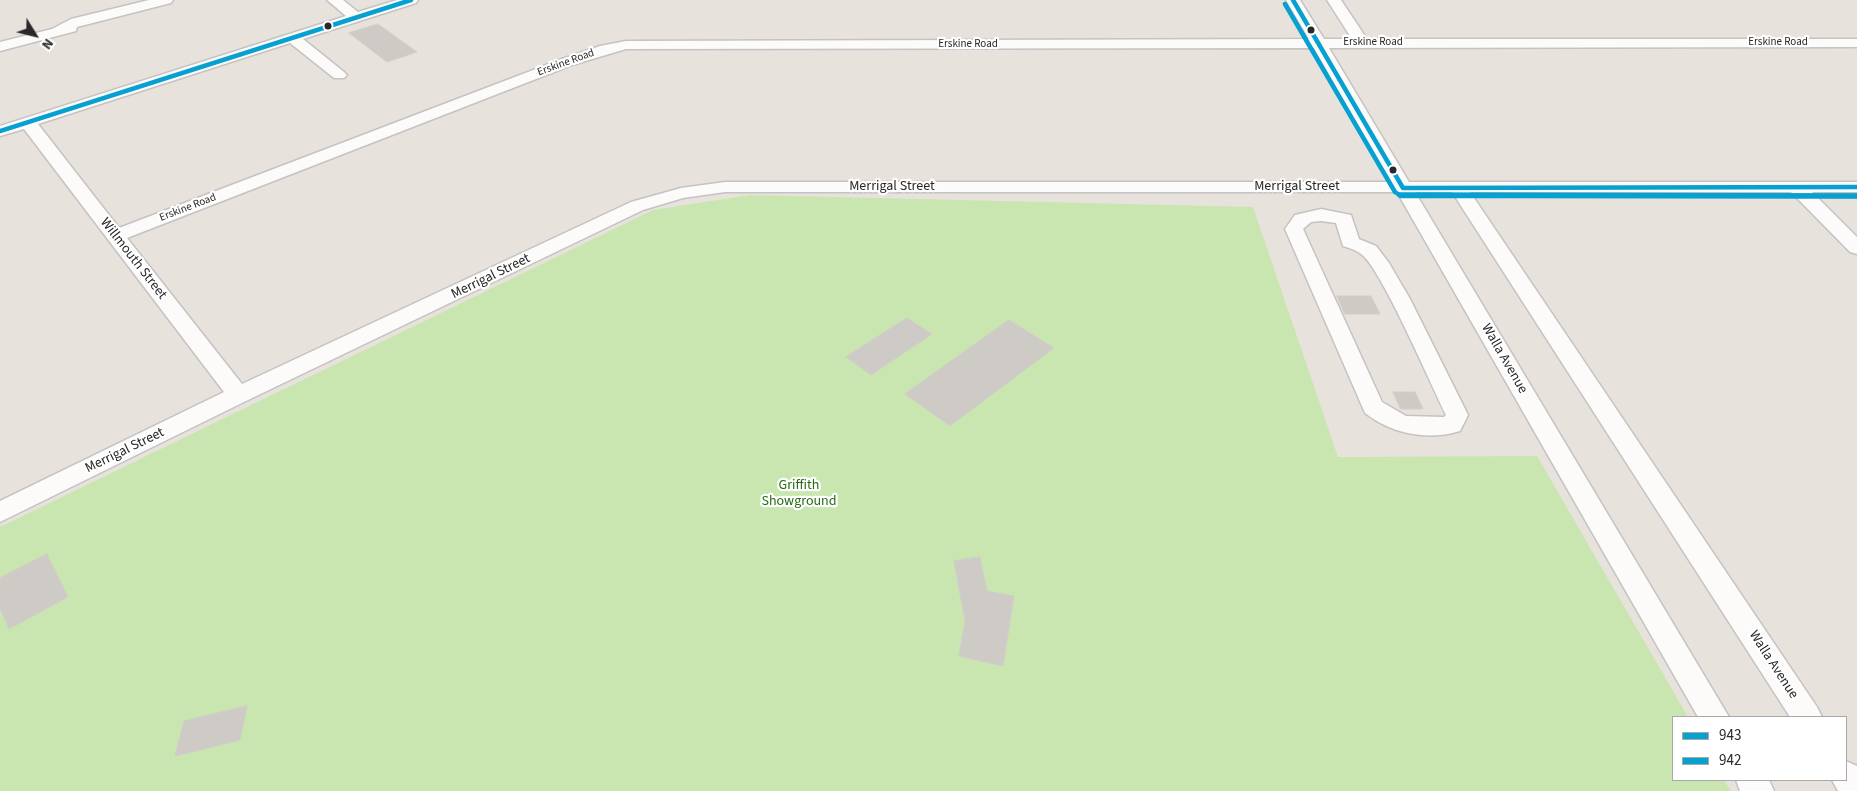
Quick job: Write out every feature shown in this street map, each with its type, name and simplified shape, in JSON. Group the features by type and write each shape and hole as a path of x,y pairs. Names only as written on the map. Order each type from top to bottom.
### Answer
{"street":[{"path":"0,47 58,30 76,27 95,18 166,0"},
{"path":"334,0 358,18"},
{"path":"0,131 411,0"},
{"name":"Walla Avenue","path":"1293,0 1713,716"},
{"path":"1334,0 1362,43"},
{"path":"292,38 339,75"},
{"name":"Erskine Road","path":"114,236 559,65 605,49 626,45 1857,43"},
{"name":"Willmouth Street","path":"28,122 238,395"},
{"name":"Merrigal Street","path":"0,512 238,395 316,360 637,206 681,193 725,187 1857,188"},
{"name":"Walla Avenue","path":"1458,188 1806,716"},
{"path":"1797,188 1857,248"},
{"path":"1322,215 1344,219 1350,242 1370,250 1379,264 1400,299 1457,415 1452,425 1415,427 1398,424 1373,407 1294,229 1296,223 1308,216 1322,215"},
{"path":"1847,778 1856,791"}],"green space":[{"name":"Griffith Showground","path":"750,195 1253,207 1338,457 1537,456 1687,716 1672,716 1672,781 1725,781 1731,791 0,791 0,527 653,210"}],"building":[{"path":"378,24 417,52 387,62 349,33"},
{"path":"1337,296 1371,296 1380,314 1345,314"},
{"path":"907,318 932,334 871,375 846,357"},
{"path":"1009,320 1054,348 950,426 905,394"},
{"path":"1393,392 1415,392 1423,409 1401,409"},
{"path":"47,554 68,597 9,629 0,609 0,578"},
{"path":"980,557 987,591 1014,596 1003,666 959,656 965,621 954,561"},
{"path":"247,706 240,740 175,756 184,721"}],"transit line":[{"name":"943","path":"0,131 411,0"},
{"name":"943","path":"1293,0 1403,188 1857,187"},
{"name":"942","path":"1285,4 1395,192 1401,196 1857,196"}]}
